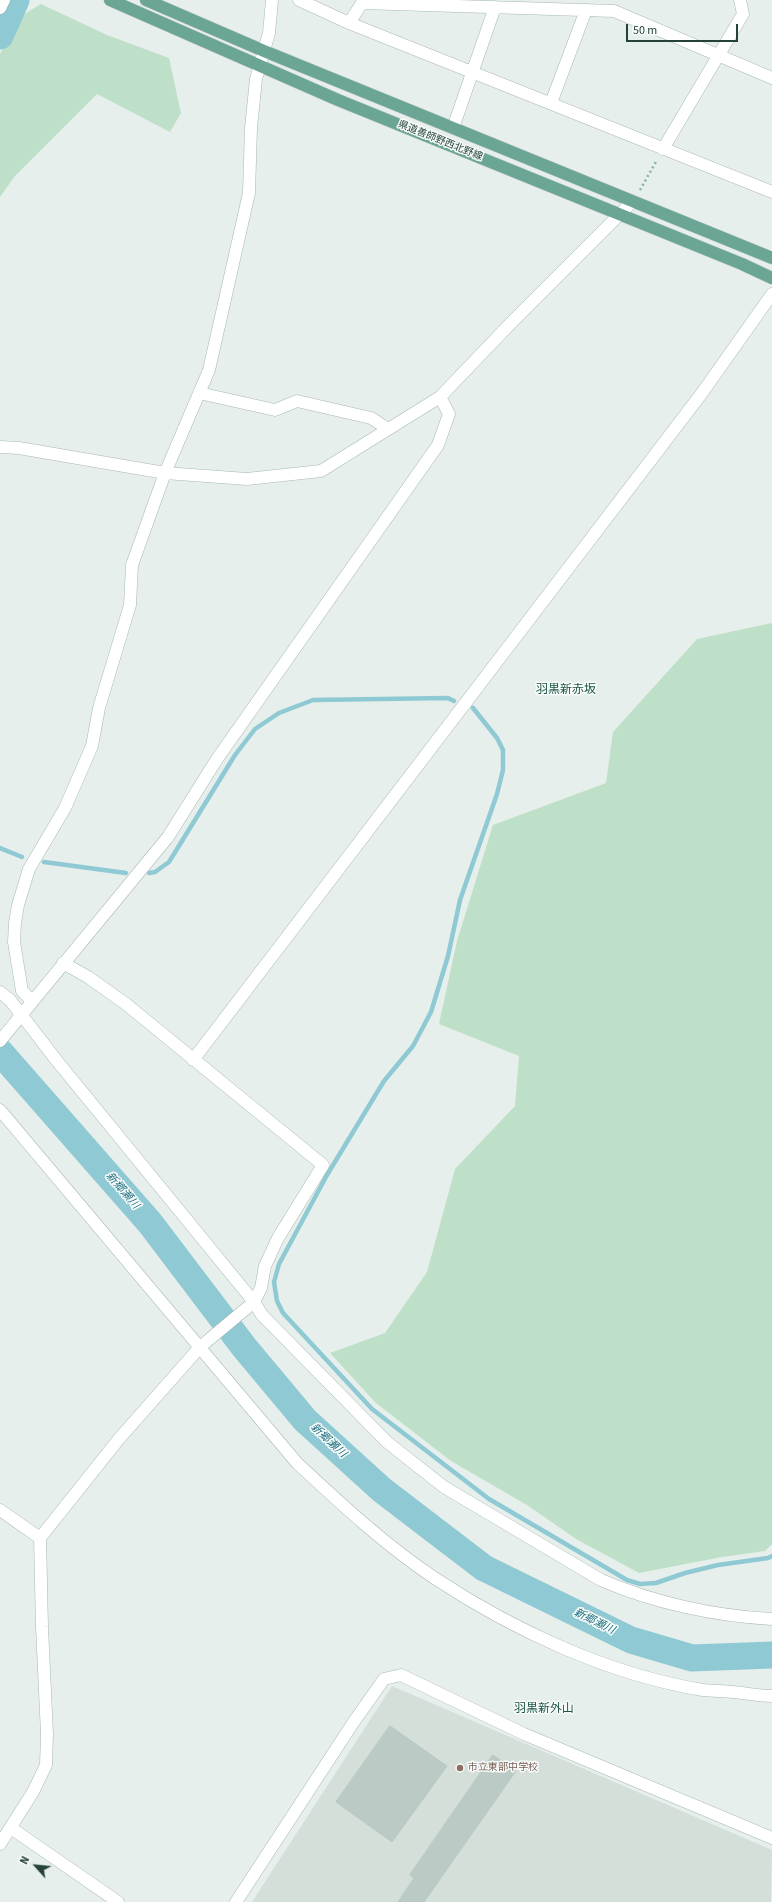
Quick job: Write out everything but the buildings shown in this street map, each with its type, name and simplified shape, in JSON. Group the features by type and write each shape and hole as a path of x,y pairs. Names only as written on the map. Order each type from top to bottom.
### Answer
{"main road":[{"name":"県道善師野西北野線","path":"110,0 338,100 742,264 772,278"},
{"name":"県道善師野西北野線","path":"146,0 264,51 772,258"}],"street":[{"path":"0,8 4,0"},
{"path":"32,1001 22,991 14,942 14,924 18,905 29,869 65,808 92,746 99,708 130,605 132,565 165,473 209,370 213,356 249,193 251,128 256,79 269,33 272,0"},
{"path":"299,0 349,23 772,192"},
{"path":"663,148 743,14 740,0"},
{"path":"349,23 362,3 614,11 718,57 772,78"},
{"path":"453,128 495,7"},
{"path":"551,103 586,10"},
{"path":"0,447 19,448 165,473 247,479 321,471 440,397 510,324 633,201"},
{"path":"193,1060 702,393 772,294"},
{"path":"199,393 275,410 297,401 371,418 388,429"},
{"path":"0,1041 168,837 217,759 438,444 449,414 440,397"},
{"path":"0,1844 33,1792 46,1765 47,1734 40,1538 118,1440 200,1347 254,1302 261,1288 265,1266 278,1238 322,1165 126,1004 88,977 63,963"},
{"path":"0,992 10,1000 20,1016 254,1302 262,1315 388,1442 444,1487 473,1506 601,1580 618,1588 678,1605 729,1615 772,1619"},
{"path":"0,1110 297,1463 349,1511 442,1583 498,1616 586,1656 619,1669 646,1678 704,1690 755,1696 772,1696"},
{"path":"0,1510 40,1538"},
{"path":"236,1902 353,1723 384,1679 402,1676 524,1734 772,1838"},
{"path":"11,1828 118,1902"}],"path":[{"path":"633,201 663,148"}],"shaded area":[{"name":"市立東部中学校","path":"392,1686 772,1850 771,1902 252,1902"}],"green space":[{"path":"41,4 107,35 169,58 181,113 170,132 97,94 15,176 0,197 0,54 18,18"},
{"path":"772,623 772,1544 765,1551 722,1557 639,1573 576,1539 527,1505 451,1461 376,1403 330,1353 385,1333 427,1272 455,1169 515,1106 519,1056 439,1024 457,941 493,825 606,783 613,732 697,639"}],"waterway":[{"path":"0,36 16,0"},
{"path":"149,873 155,872 169,862 235,755 255,729 279,713 313,700 448,698 454,701"},
{"path":"473,708 497,738 503,750 503,770 497,794 460,900 448,956 431,1012 413,1046 384,1081 327,1175 279,1264 274,1282 277,1301 283,1313 372,1409 489,1499 627,1580 640,1584 656,1583 685,1573 718,1565 768,1558 772,1556"},
{"path":"0,848 22,857"},
{"path":"44,862 126,873"},
{"name":"新郷瀬川","path":"0,1052 150,1223 244,1347 305,1420 382,1490 484,1568 631,1640 692,1658 772,1655"}],"place":[{"name":"市立東部中学校","path":"460,1768"}],"district":[{"name":"羽黒新赤坂","path":"566,690"},
{"name":"羽黒新外山","path":"544,1709"}]}
